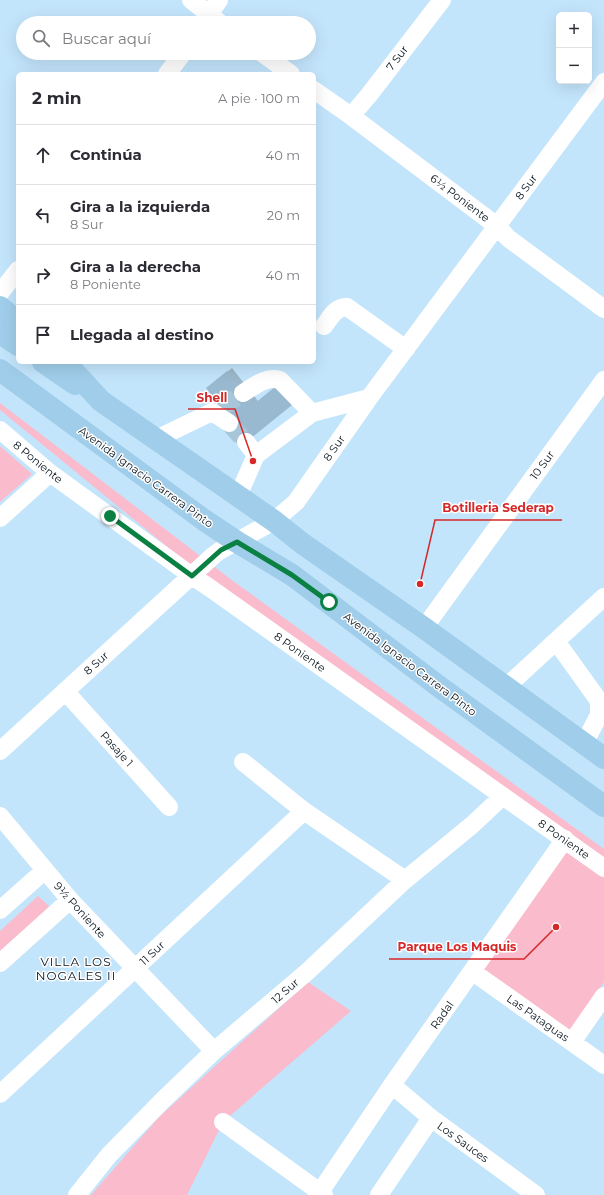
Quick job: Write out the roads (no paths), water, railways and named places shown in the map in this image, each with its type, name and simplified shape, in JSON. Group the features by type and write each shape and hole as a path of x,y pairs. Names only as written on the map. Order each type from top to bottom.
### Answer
{"main road":[{"path":"0,307 16,320"},
{"path":"0,333 16,344"},
{"path":"46,364 274,521 303,544 424,628 604,758"},
{"path":"67,364 101,401"},
{"name":"Avenida Ignacio Carrera Pinto","path":"0,370 204,520 292,575 437,685 604,806"}],"street":[{"path":"191,0 213,15"},
{"name":"7 Sur","path":"351,116 442,0"},
{"path":"169,72 178,60"},
{"path":"272,60 288,72"},
{"name":"8 Sur","path":"0,751 221,550 274,521 298,499 369,398 604,82"},
{"name":"6½ Poniente","path":"316,91 497,226 508,238 604,309"},
{"path":"0,293 16,273"},
{"path":"324,326 338,308 342,306 347,307 406,349"},
{"path":"243,393 263,380 274,378 280,380 312,413"},
{"name":"10 Sur","path":"424,628 604,380"},
{"path":"238,496 251,448 312,413 369,398"},
{"path":"156,439 216,410 230,423"},
{"name":"8 Poniente","path":"0,430 50,473 192,576 604,868"},
{"path":"0,518 50,473"},
{"path":"506,687 604,597"},
{"path":"556,641 599,701 599,715 584,744"},
{"name":"Pasaje 1","path":"65,691 169,807"},
{"path":"243,762 304,812 404,880"},
{"name":"12 Sur","path":"77,1195 109,1155 214,1051 307,972 404,880 472,825 502,796"},
{"name":"11 Sur","path":"0,1094 304,812"},
{"name":"9½ Poniente","path":"0,816 70,900 214,1051"},
{"name":"Radal","path":"322,1193 392,1085 473,972 565,839"},
{"path":"0,910 45,870"},
{"path":"0,963 70,900"},
{"name":"Las Pataguas","path":"473,972 604,1065"},
{"path":"572,1042 604,996"},
{"name":"Los Sauces","path":"392,1085 431,1118 536,1195"},
{"path":"379,1195 431,1118"},
{"path":"223,1122 322,1193"}],"tunnel":[{"path":"221,408 243,393"},
{"path":"229,423 246,442"}],"place":[{"name":"Shell","path":"253,461"},
{"name":"Botilleria Sederap","path":"420,584"},
{"name":"Parque Los Maquis","path":"556,927"}],"district":[{"name":"VILLA LOS NOGALES II","path":"76,968"}]}
